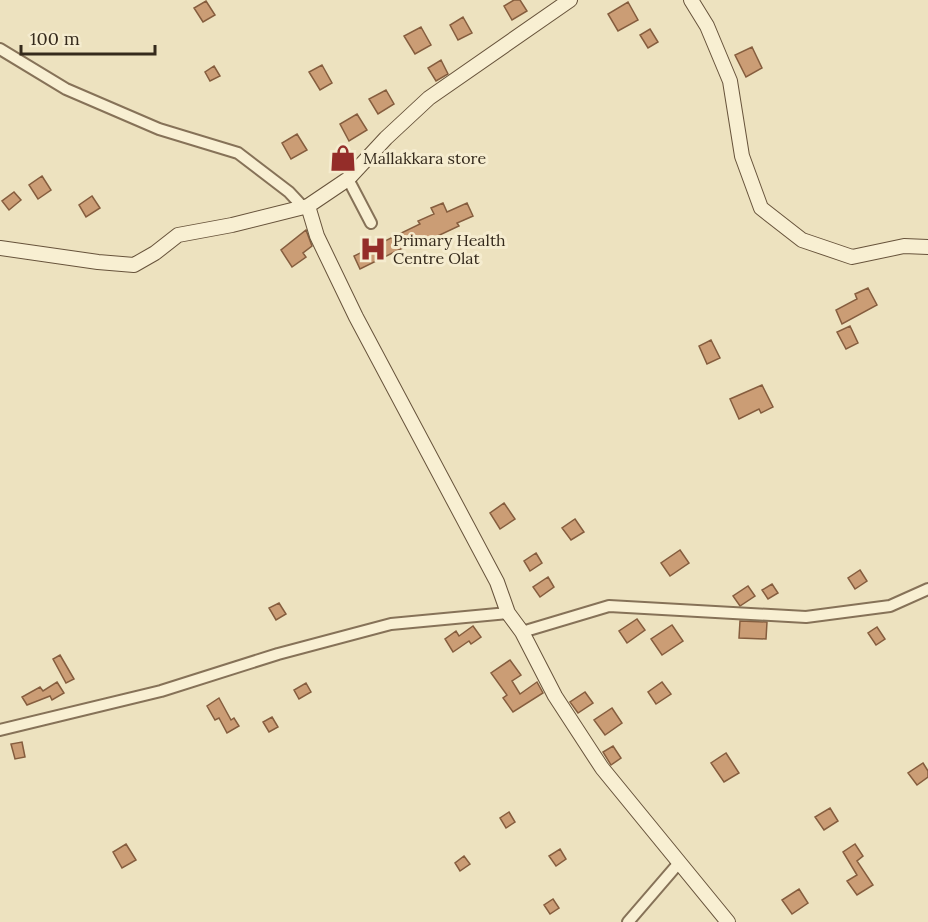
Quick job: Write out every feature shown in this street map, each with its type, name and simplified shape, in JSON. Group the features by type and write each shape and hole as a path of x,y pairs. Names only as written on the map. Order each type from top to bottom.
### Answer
{"street":[{"path":"0,248 134,265 155,253 178,235 306,207 348,179 386,138 429,98 570,0"},
{"path":"691,0 707,26 730,81 742,156 761,208 802,240 852,257 904,246 928,247"},
{"path":"0,50 66,89 159,129 238,153 306,207 317,236 347,296 497,582 508,613 522,632 555,696 602,768 678,864 728,922"},
{"path":"348,179 371,223"},
{"path":"522,632 609,606 806,617 890,606 928,589"},
{"path":"0,730 161,691 278,654 391,624 508,613"},
{"path":"628,922 678,864"}],"building":[{"path":"514,0 520,0 527,11 512,20 504,6"},
{"path":"206,1 215,15 203,22 194,8"},
{"path":"628,2 638,20 618,31 608,14"},
{"path":"463,17 472,33 458,40 450,25"},
{"path":"421,27 431,45 415,54 404,36"},
{"path":"650,29 658,42 648,48 640,35"},
{"path":"752,47 762,68 746,77 735,55"},
{"path":"441,60 448,74 436,81 428,68"},
{"path":"322,65 332,83 320,90 309,72"},
{"path":"214,66 220,76 210,81 205,72"},
{"path":"386,90 394,104 378,114 369,99"},
{"path":"357,114 367,130 349,141 340,124"},
{"path":"297,134 307,150 291,159 282,143"},
{"path":"42,176 51,190 38,199 29,185"},
{"path":"14,192 21,200 9,210 2,201"},
{"path":"92,196 100,208 86,217 79,205"},
{"path":"443,203 447,212 467,203 473,216 457,223 459,226 427,241 425,237 360,269 354,256 420,224 418,221 434,214 431,208"},
{"path":"306,230 312,246 303,253 306,257 292,267 281,250"},
{"path":"868,288 877,305 842,324 836,310 857,299 855,294"},
{"path":"850,326 858,343 846,349 837,332"},
{"path":"711,340 720,358 707,364 699,346"},
{"path":"762,385 773,407 761,413 759,409 739,419 730,399"},
{"path":"504,503 515,519 500,529 490,513"},
{"path":"575,519 584,532 571,540 562,528"},
{"path":"680,550 689,563 670,576 661,563"},
{"path":"536,553 542,563 530,571 524,561"},
{"path":"860,570 867,581 855,589 848,578"},
{"path":"548,577 554,587 540,597 533,587"},
{"path":"772,584 778,593 768,599 762,590"},
{"path":"748,586 755,596 740,606 733,596"},
{"path":"279,603 286,614 276,620 269,608"},
{"path":"637,619 645,630 627,643 619,631"},
{"path":"740,621 767,622 766,639 739,638"},
{"path":"672,625 683,641 662,655 651,639"},
{"path":"473,626 481,637 471,644 469,641 453,652 445,639 456,631 459,636"},
{"path":"877,627 885,639 876,645 868,633"},
{"path":"60,655 74,679 66,683 53,659"},
{"path":"510,660 521,675 512,681 520,694 537,682 543,693 513,712 503,698 507,695 491,673"},
{"path":"57,682 64,693 52,700 50,696 27,705 22,697 40,687 43,691"},
{"path":"662,682 671,694 656,704 648,692"},
{"path":"306,683 311,692 299,699 294,690"},
{"path":"585,692 593,703 578,713 570,702"},
{"path":"219,698 231,720 234,718 239,726 227,733 219,718 215,720 207,706"},
{"path":"612,708 622,723 605,735 594,720"},
{"path":"272,717 278,727 269,732 263,722"},
{"path":"22,742 25,757 15,759 11,744"},
{"path":"613,746 621,758 611,765 603,752"},
{"path":"726,753 739,773 724,782 711,763"},
{"path":"923,763 928,771 928,777 917,785 908,773"},
{"path":"830,808 838,821 824,830 815,817"},
{"path":"509,812 515,822 506,828 500,818"},
{"path":"126,844 136,860 122,868 113,852"},
{"path":"855,844 863,856 857,861 873,885 857,895 847,881 857,875 843,852"},
{"path":"560,849 566,859 556,866 549,856"},
{"path":"464,856 470,864 460,871 455,863"},
{"path":"799,889 808,903 792,914 782,900"},
{"path":"553,899 559,908 550,914 544,905"}],"place":[{"name":"Mallakkara store","path":"343,158"},
{"name":"Primary Health Centre Olat","path":"373,249"}]}
